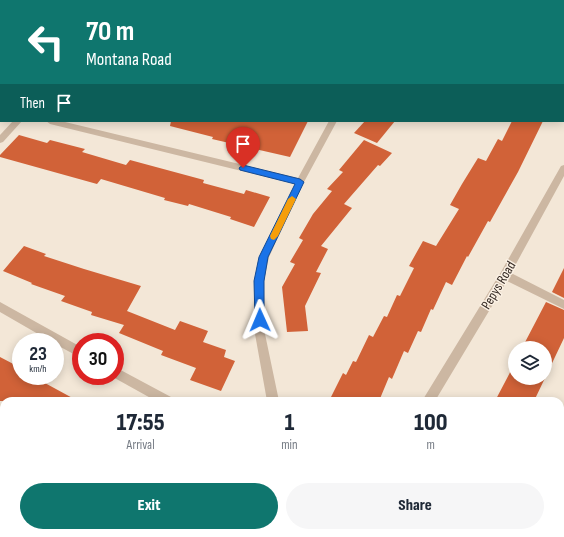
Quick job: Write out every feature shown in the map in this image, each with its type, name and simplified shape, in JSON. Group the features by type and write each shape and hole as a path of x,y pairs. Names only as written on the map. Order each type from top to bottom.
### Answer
{"street":[{"path":"0,140 17,122"},
{"path":"54,122 300,182"},
{"path":"272,397 260,334 259,281 264,257 300,182 333,122"},
{"name":"Pepys Road","path":"430,397 505,275 564,168"},
{"path":"505,275 564,305"},
{"path":"0,307 72,348"},
{"path":"124,377 159,397"}],"building":[{"path":"171,122 308,122 290,157 212,139 213,137 170,126"},
{"path":"364,122 394,122 377,143 354,133"},
{"path":"512,122 543,122 518,172 490,222 488,221 452,285 446,282 433,310 431,309 421,332 418,331 408,353 404,351 392,379 389,377 381,397 331,397 343,373 346,375 353,361 356,362 369,335 373,337 384,316 387,317 397,295 400,296 414,268 409,266 423,241 436,246 459,209 450,205 478,158 486,161 498,139 502,141"},
{"path":"19,135 47,143 50,140 85,149 82,152 126,165 130,160 204,180 203,183 244,194 246,190 270,197 254,227 230,219 231,217 189,204 188,206 164,200 165,198 101,179 97,184 0,157 0,155"},
{"path":"364,140 392,153 380,166 378,165 344,204 352,208 321,246 328,249 316,272 321,273 305,306 308,331 287,332 282,287 295,264 290,262 303,240 299,238 313,214 332,191 327,189 343,172 339,170"},
{"path":"24,246 46,254 44,256 141,286 127,311 175,330 180,321 208,331 203,342 226,350 224,357 235,361 221,391 190,380 196,368 161,355 163,351 124,335 124,333 119,333 124,325 91,315 92,312 61,301 65,296 31,284 32,283 3,271"},
{"path":"564,268 564,298 552,292"},
{"path":"546,302 564,310 564,338 552,363 552,341 526,341"},
{"path":"0,357 12,363 12,385 49,385 71,397 0,397"},
{"path":"508,376 508,385 542,385 536,397 497,397"}],"slow traffic":[{"path":"274,236 292,199"}],"route":[{"path":"243,168 300,182 264,257 259,281 260,320"}]}
